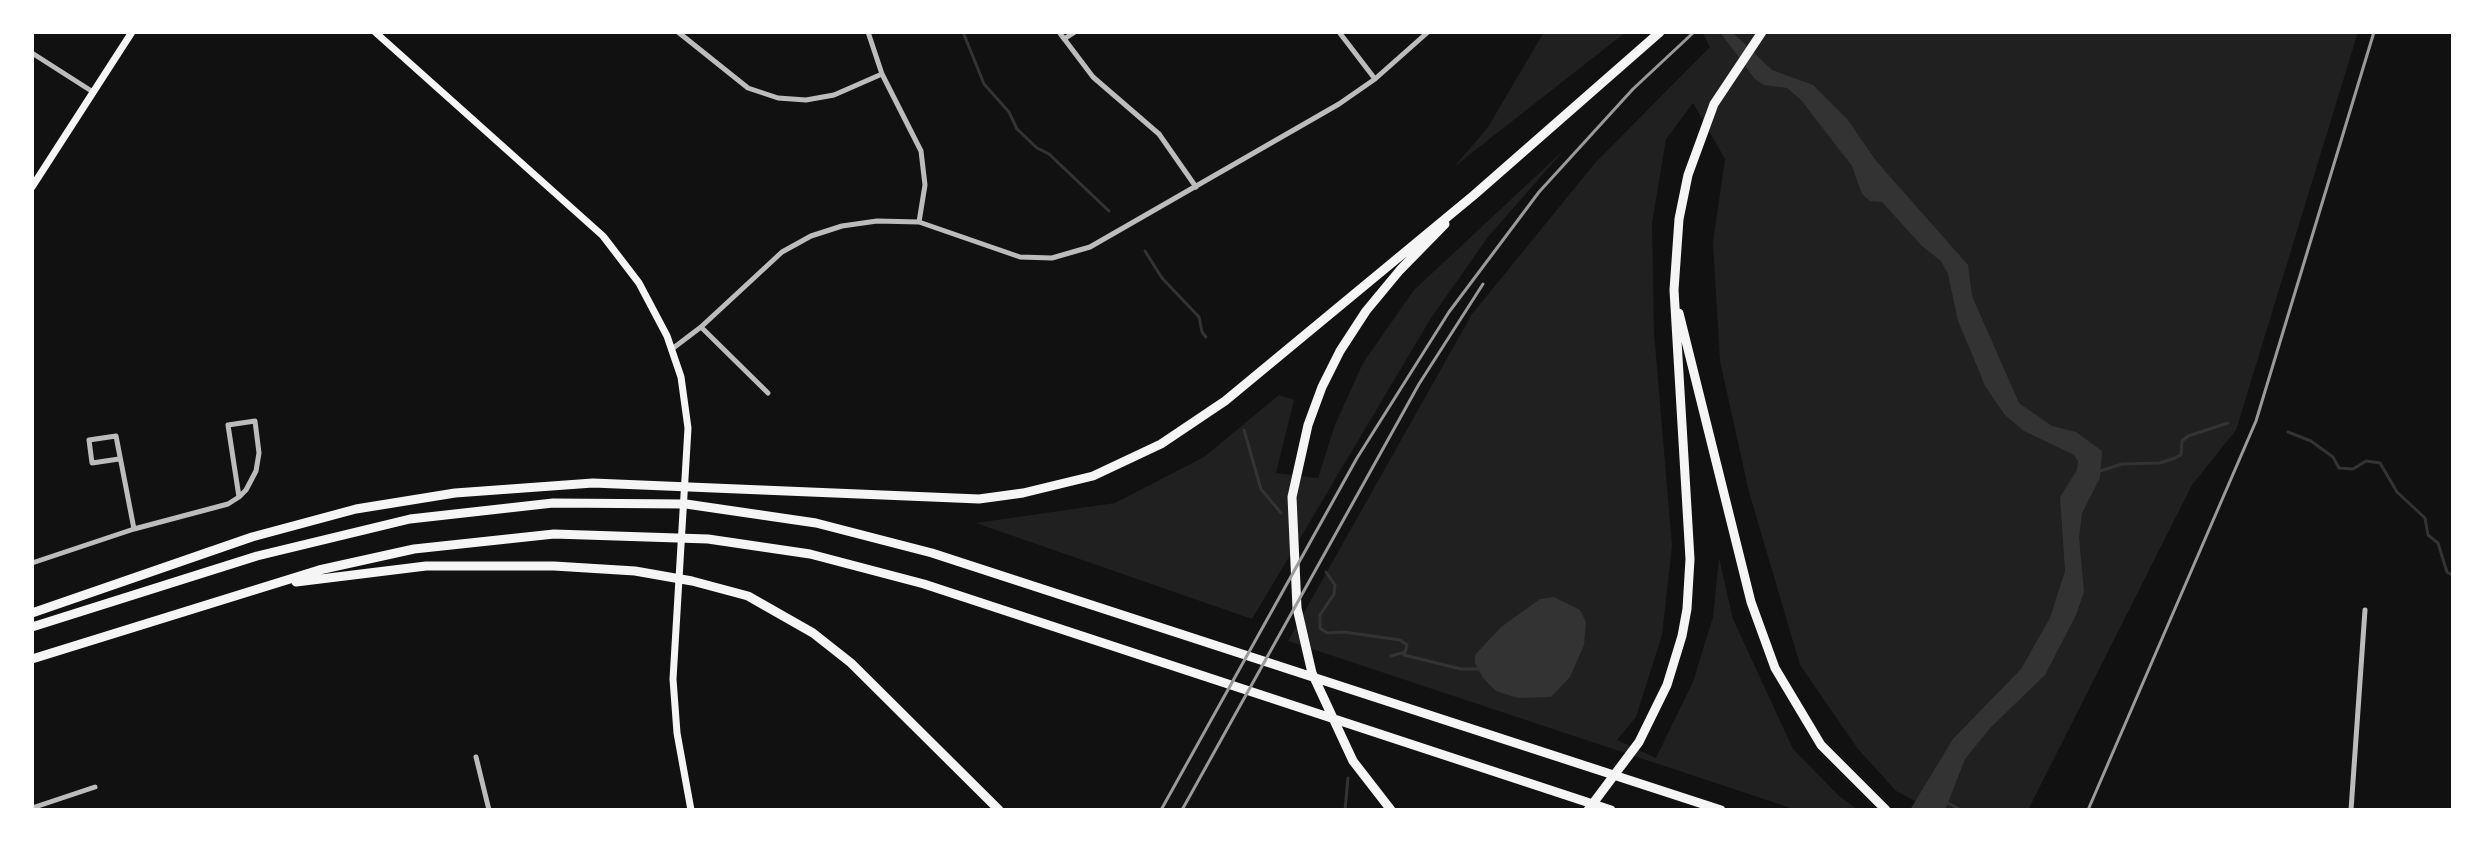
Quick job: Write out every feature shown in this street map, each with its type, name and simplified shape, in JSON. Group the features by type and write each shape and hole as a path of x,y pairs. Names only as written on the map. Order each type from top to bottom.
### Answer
{"highway":[{"path":"32,613 252,537 356,509 455,493 593,483 944,500 1023,493 1066,483 1126,463 1199,421 1474,195 1660,32"},
{"path":"1588,810 1639,742 1677,656 1689,596 1690,559 1674,290 1679,219 1702,134 1732,74 1762,32"},
{"path":"1389,808 1341,739 1305,648 1292,541 1297,470 1322,387 1340,351 1366,311 1400,270 1474,195"},
{"path":"1674,290 1751,602 1775,668 1821,745 1886,810"},
{"path":"32,627 257,556 359,528 508,507 646,503 765,514 868,535 1006,576 1721,810"},
{"path":"32,659 265,586 365,559 473,541 554,534 708,539 810,554 873,569 1611,810"},
{"path":"265,586 426,566 526,565 635,571 692,581 748,596 813,633 851,663 999,810"}],"main road":[{"path":"33,184 132,32"},
{"path":"375,32 603,236 647,296 672,349 686,401 689,455 673,679 677,733 691,810"}],"street":[{"path":"678,32 748,88 778,98 806,100 834,95 882,74"},
{"path":"868,32 882,74 921,151 925,185 919,222"},
{"path":"1059,32 1093,77 1159,134 1196,187"},
{"path":"1064,39 1075,32"},
{"path":"1339,32 1375,79"},
{"path":"672,349 701,327 751,277 796,243 857,223 919,222 1020,257 1052,258 1090,247 1339,104 1375,79 1428,32"},
{"path":"32,53 93,92"},
{"path":"701,327 768,393"},
{"path":"32,563 134,529 228,504 239,497 252,482 259,463 255,421 228,425 239,497"},
{"path":"119,459 92,463 89,440 116,436 134,529"},
{"path":"2351,810 2365,610"},
{"path":"476,757 489,810"},
{"path":"32,808 95,787"}],"shaded area":[{"path":"1544,32 1626,32 1455,166 1488,127"},
{"path":"1702,32 2358,32 2236,430 2192,485 2028,810 1932,810 1896,791 1858,749 1800,665 1749,492 1720,361 1713,242 1725,159 1693,103 1666,139 1652,223 1654,332 1672,546 1662,635 1636,717 1617,740 1656,758 1693,682 1713,617 1719,558 1733,619 1793,749 1838,795 1858,810 1797,810 1288,641 1472,314 1595,163 1710,47"},
{"path":"1720,32 1732,32 1772,70 1813,85 1847,119 1877,162 1968,265 1972,296 2019,403 2052,426 2076,432 2102,451 2100,478 2082,513 2079,537 2084,592 2076,615 2045,675 1991,727 1965,759 1945,810 1910,810 1953,739 2021,669 2050,618 2065,571 2060,497 2077,470 2078,461 2074,455 2024,431 2005,415 1985,386 1958,321 1948,274 1941,261 1922,246 1882,202 1870,201 1862,194 1852,166 1801,100 1787,88 1764,85 1755,79"},
{"path":"1565,149 1488,237 1431,318 1252,619 976,523 1115,503 1204,457 1279,395 1294,400 1276,473 1318,478 1335,425 1363,363 1414,290"},
{"path":"1554,597 1580,610 1586,622 1584,645 1570,677 1551,697 1518,698 1496,691 1483,678 1475,663 1475,655 1501,627 1540,599"}],"waterway":[{"path":"963,32 984,84 1009,112 1017,129 1037,148 1049,154 1109,211"},
{"path":"1145,251 1162,278 1199,317 1206,337"},
{"path":"2100,471 2122,464 2160,463 2175,458 2181,455 2182,441 2188,436 2228,423"},
{"path":"1244,430 1261,489 1281,513"},
{"path":"2288,432 2311,441 2333,457 2339,468 2353,469 2366,461 2380,463 2397,492 2425,518 2428,535 2438,543 2447,572 2452,575"},
{"path":"1326,572 1335,585 1334,594 1320,615 1320,628 1327,633 1344,632 1400,640 1407,645 1405,652 1391,656"},
{"path":"1404,655 1461,669 1478,669"},
{"path":"1345,810 1348,778"},
{"path":"1946,802 1961,810"}],"railway":[{"path":"1161,810 1357,458 1449,312 1539,192 1633,89 1694,32"},
{"path":"2088,810 2256,421 2374,32"},
{"path":"1182,810 1419,384 1483,284"}]}
